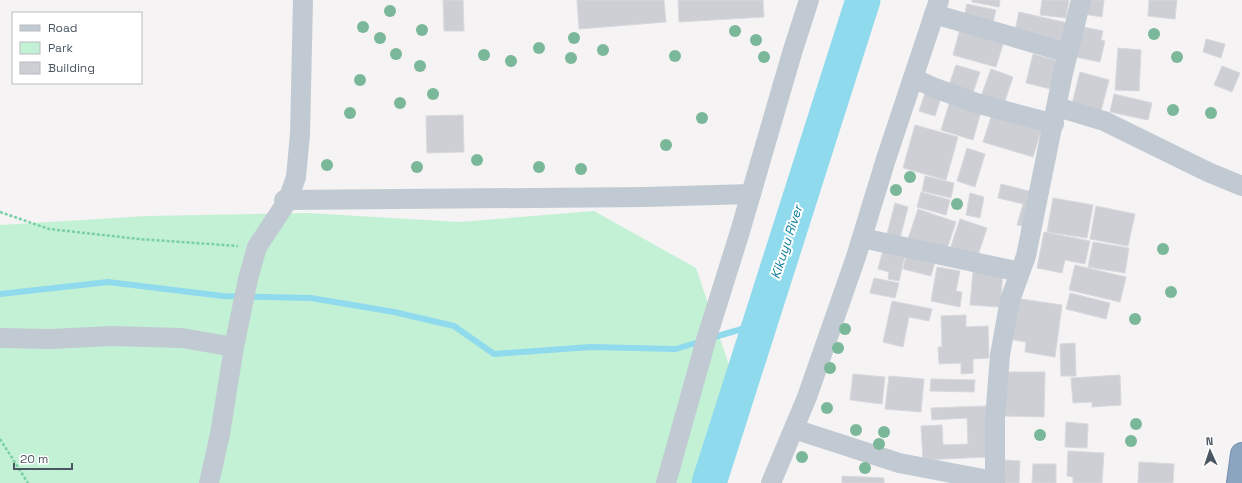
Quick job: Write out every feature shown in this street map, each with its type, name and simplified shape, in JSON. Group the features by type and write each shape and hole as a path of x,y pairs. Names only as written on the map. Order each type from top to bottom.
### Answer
{"highway":[{"path":"1238,483 1242,454"}],"street":[{"path":"209,483 220,434 234,347 248,279 257,247 286,200 296,177 300,134 303,0"},
{"path":"666,483 706,340 809,0"},
{"path":"794,429 899,463 995,482 995,420 1000,355 1010,300 1026,256 1068,53 1081,0"},
{"path":"772,483 807,397 862,238 886,159 937,7 1068,53"},
{"path":"913,78 976,103 1104,121 1208,172 1242,186"},
{"path":"286,200 644,198 750,194"},
{"path":"862,238 1020,272"},
{"path":"0,338 50,339 111,336 182,338 234,347"}],"path":[{"path":"0,212 49,229 139,239 257,247"},
{"path":"0,439 28,483"}],"green space":[{"path":"594,211 696,268 732,374 691,483 0,483 0,225 147,216 307,213 460,222"}],"building":[{"path":"443,0 463,0 464,31 444,31"},
{"path":"577,0 664,0 666,22 579,29"},
{"path":"678,0 763,0 764,17 679,22"},
{"path":"972,0 1000,0 999,7 972,2"},
{"path":"1042,0 1069,0 1066,18 1040,15"},
{"path":"1085,0 1104,0 1102,17 1083,14"},
{"path":"1149,0 1177,0 1175,19 1148,16"},
{"path":"967,4 996,10 992,26 963,20"},
{"path":"1019,12 1068,23 1064,41 1015,31"},
{"path":"1078,26 1103,31 1101,40 1105,41 1100,62 1071,56"},
{"path":"960,29 1004,41 996,67 953,55"},
{"path":"1206,39 1225,44 1221,58 1203,52"},
{"path":"1118,48 1141,50 1139,91 1115,90"},
{"path":"1033,54 1062,62 1055,90 1026,83"},
{"path":"956,65 980,72 971,99 947,91"},
{"path":"1222,66 1240,73 1232,92 1214,85"},
{"path":"991,69 1013,77 1003,107 980,99"},
{"path":"1080,72 1109,80 1101,111 1072,104"},
{"path":"926,90 942,95 935,116 919,111"},
{"path":"1114,94 1152,103 1148,120 1110,112"},
{"path":"951,98 982,108 973,140 941,130"},
{"path":"993,111 1043,125 1033,157 983,142"},
{"path":"463,115 464,152 427,153 426,116"},
{"path":"915,125 958,137 946,180 903,168"},
{"path":"967,148 985,154 975,187 957,181"},
{"path":"925,176 954,183 951,198 922,191"},
{"path":"1001,184 1037,193 1029,227 1017,225 1023,204 998,198"},
{"path":"921,192 950,200 946,215 917,207"},
{"path":"970,193 984,197 980,218 966,215"},
{"path":"1053,198 1093,205 1087,238 1047,232"},
{"path":"895,203 908,207 899,242 886,238"},
{"path":"1096,206 1135,214 1128,246 1090,239"},
{"path":"918,209 956,222 946,252 908,239"},
{"path":"960,219 987,228 976,261 949,252"},
{"path":"1044,232 1090,241 1085,264 1065,260 1062,273 1037,268"},
{"path":"1093,242 1129,248 1125,273 1088,267"},
{"path":"883,250 905,255 899,281 888,279 889,272 878,269"},
{"path":"906,256 935,262 931,276 903,269"},
{"path":"1075,265 1126,277 1120,302 1069,290"},
{"path":"937,267 960,271 956,291 962,292 960,307 931,301"},
{"path":"973,271 1003,273 1000,307 970,305"},
{"path":"874,278 899,283 895,298 870,293"},
{"path":"1070,293 1110,303 1106,319 1066,309"},
{"path":"1015,298 1062,305 1055,357 1025,352 1026,342 1009,339"},
{"path":"892,301 932,309 929,321 909,317 903,347 883,342"},
{"path":"966,315 966,327 988,326 989,358 973,359 973,373 961,374 961,363 939,364 938,347 942,347 941,316"},
{"path":"1075,343 1076,376 1061,376 1060,344"},
{"path":"1005,372 1045,372 1044,417 1005,416"},
{"path":"853,374 885,377 882,404 850,400"},
{"path":"1120,375 1121,405 1092,407 1092,402 1073,403 1071,378"},
{"path":"889,376 924,379 921,412 885,409"},
{"path":"931,379 975,380 974,392 930,391"},
{"path":"986,406 988,457 923,460 921,426 942,425 943,445 968,444 967,418 932,420 931,408"},
{"path":"1066,422 1088,424 1087,448 1065,447"},
{"path":"1068,451 1104,453 1102,483 1073,483 1073,477 1067,476"},
{"path":"1005,460 1020,461 1019,483 1004,483"},
{"path":"1139,462 1174,464 1173,483 1138,483"},
{"path":"1033,464 1056,464 1056,483 1032,483"},
{"path":"842,476 884,478 884,483 842,483"}],"waterway":[{"name":"Kikuyu River","path":"709,483 863,0"},
{"path":"0,294 108,282 223,296 311,298 394,312 454,326 494,354 591,347 676,349 702,341"},
{"path":"711,338 759,324"}]}
